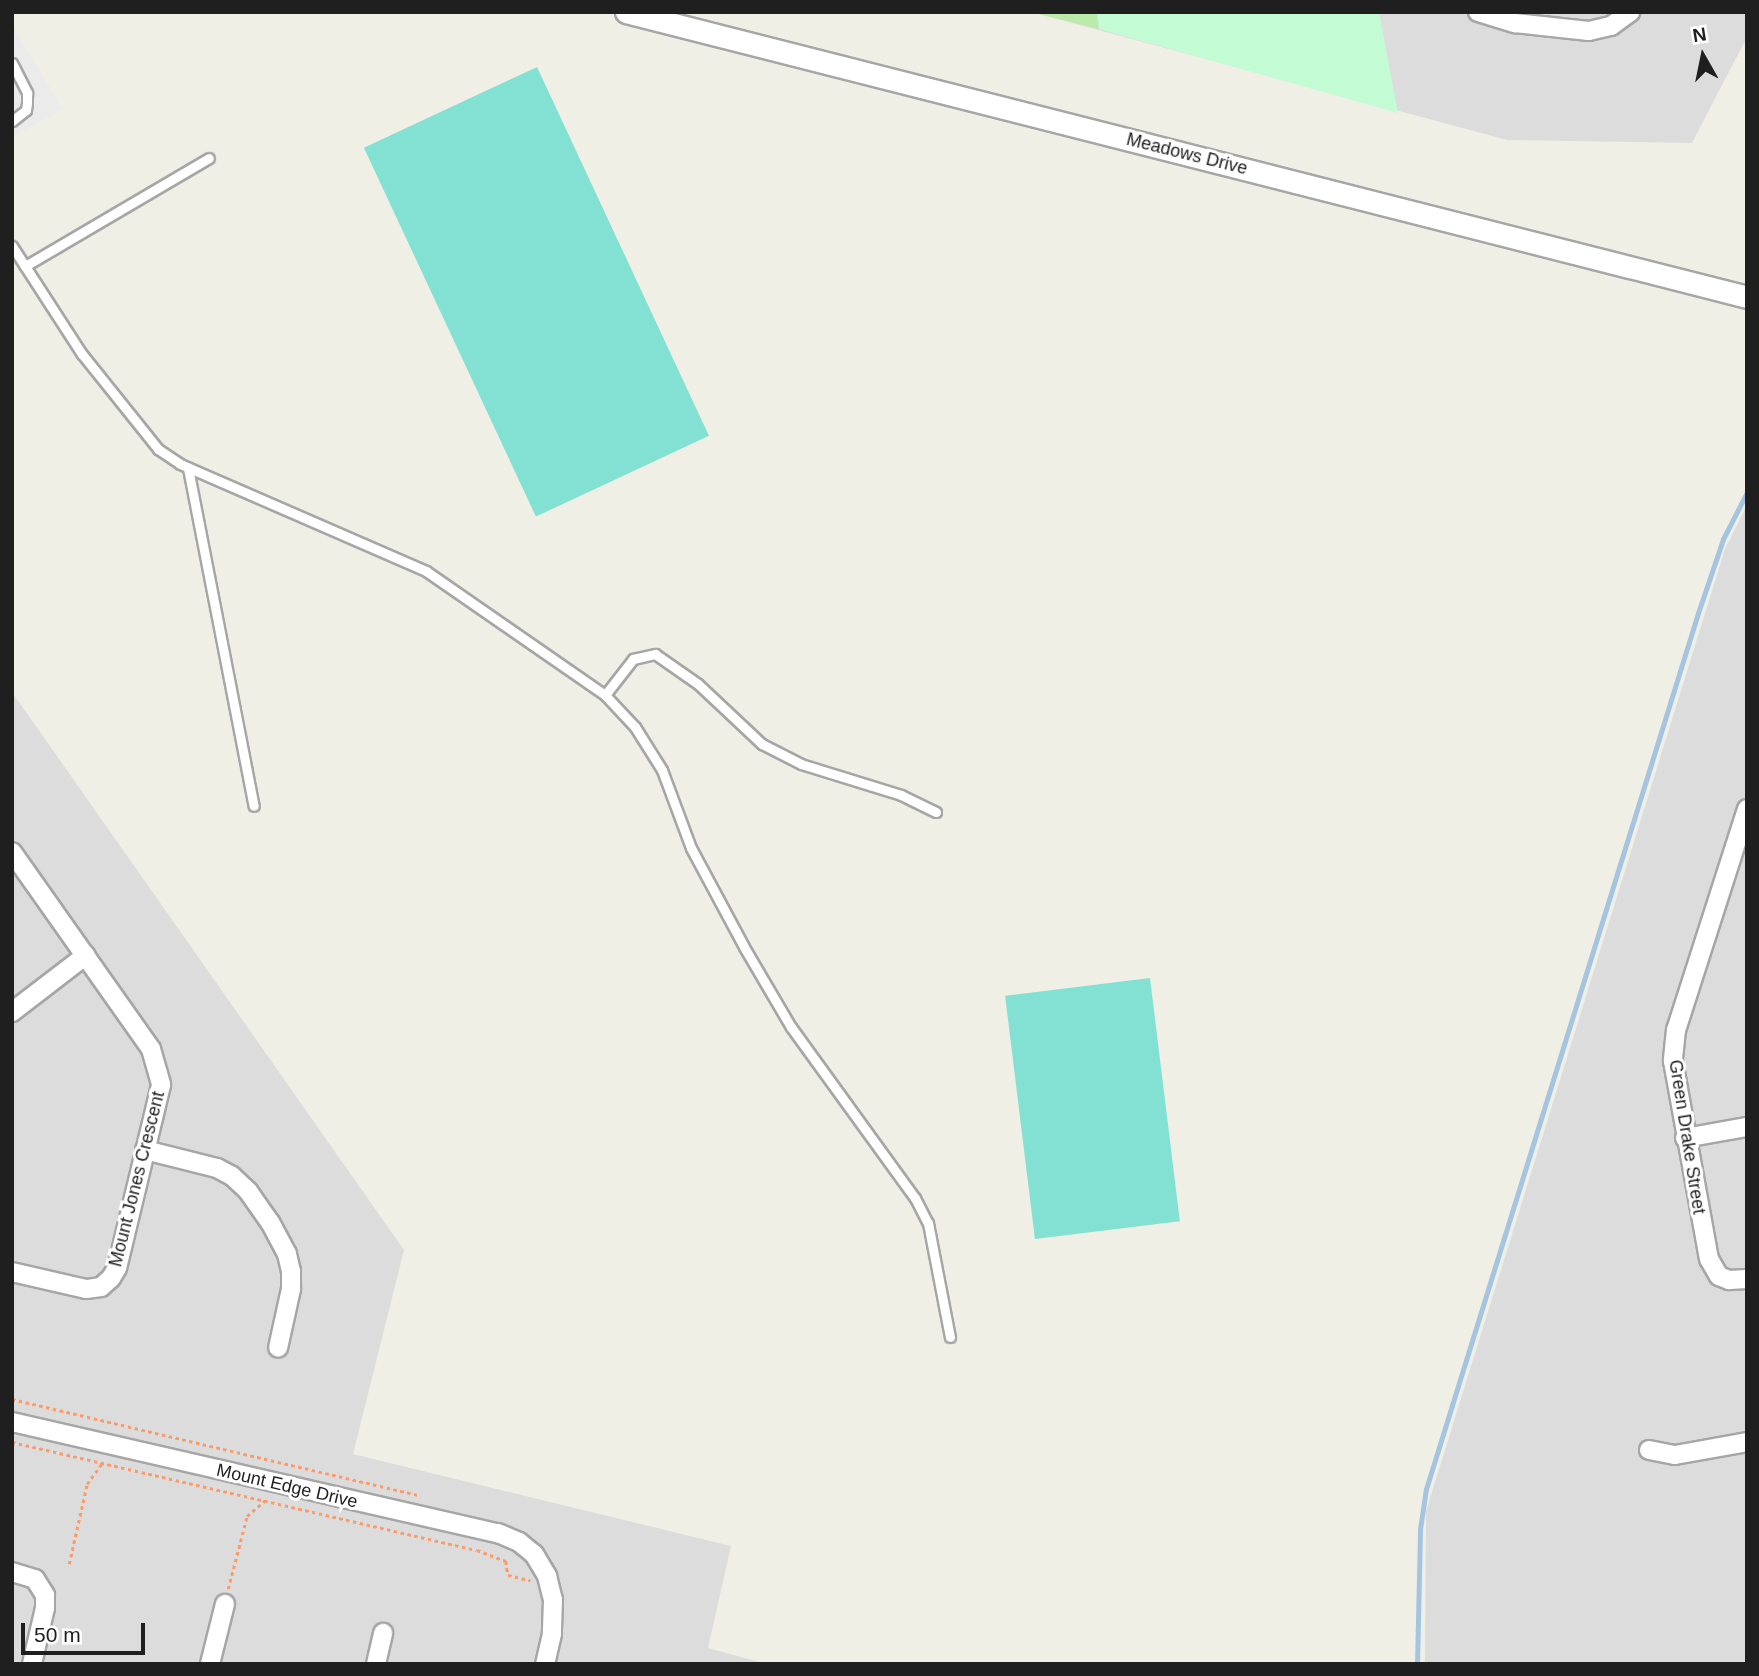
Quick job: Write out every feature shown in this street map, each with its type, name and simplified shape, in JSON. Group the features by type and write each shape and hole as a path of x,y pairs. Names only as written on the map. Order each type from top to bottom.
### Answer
{"street":[{"name":"Meadows Drive","path":"626,12 1747,296"},
{"path":"1478,12 1516,23 1589,31 1611,26 1630,12"},
{"name":"Green Drake Street","path":"1747,808 1676,1030 1672,1060 1706,1247 1713,1270 1729,1280 1747,1279"},
{"name":"Mount Jones Crescent","path":"12,852 145,1040 157,1063 161,1085 117,1268 111,1278 101,1287 86,1289 12,1272"},
{"path":"12,1012 86,955"},
{"path":"1685,1138 1747,1127"},
{"path":"145,1150 217,1168 232,1176 248,1191 270,1222 283,1246 291,1271 291,1289 278,1349"},
{"name":"Mount Edge Drive","path":"12,1422 498,1533 519,1542 534,1554 548,1580"},
{"path":"1649,1450 1675,1455 1747,1442"},
{"path":"12,1572 34,1579 45,1595 45,1608 32,1664"},
{"path":"545,1664 552,1634 553,1600 548,1580"},
{"path":"210,1664 225,1604"},
{"path":"376,1664 383,1633"}],"lane":[{"path":"12,63 27,93 26,110 12,121"},
{"path":"25,266 209,158"},
{"path":"12,246 82,354 138,428 158,449 188,468 426,571 605,695 635,727 662,770 691,848 791,1027 915,1198 928,1223 950,1337"},
{"path":"188,468 254,806"},
{"path":"605,695 634,659 655,654 698,684 762,744 801,764 901,795 936,811"}],"path":[{"path":"12,1399 424,1497"},
{"path":"12,1442 477,1550 506,1561 508,1575 548,1580"},
{"path":"69,1564 87,1484 102,1463"},
{"path":"225,1604 247,1516 264,1500"}],"shaded area":[{"path":"1031,12 1747,12 1747,37 1692,143 1507,140"},
{"path":"12,25 63,109 12,137"},
{"path":"537,67 709,436 536,517 364,148"},
{"path":"1747,505 1747,1664 1425,1664 1426,1511 1725,549"},
{"path":"12,692 404,1250 353,1454 731,1546 708,1648 767,1664 12,1664"},
{"path":"1150,978 1180,1221 1035,1239 1005,996"}],"green space":[{"path":"1031,12 1097,12 1099,29"},
{"path":"1097,12 1379,12 1398,113 1099,29"}],"waterway":[{"path":"1417,1664 1420,1529 1426,1489 1698,613 1723,539 1747,492"}]}
